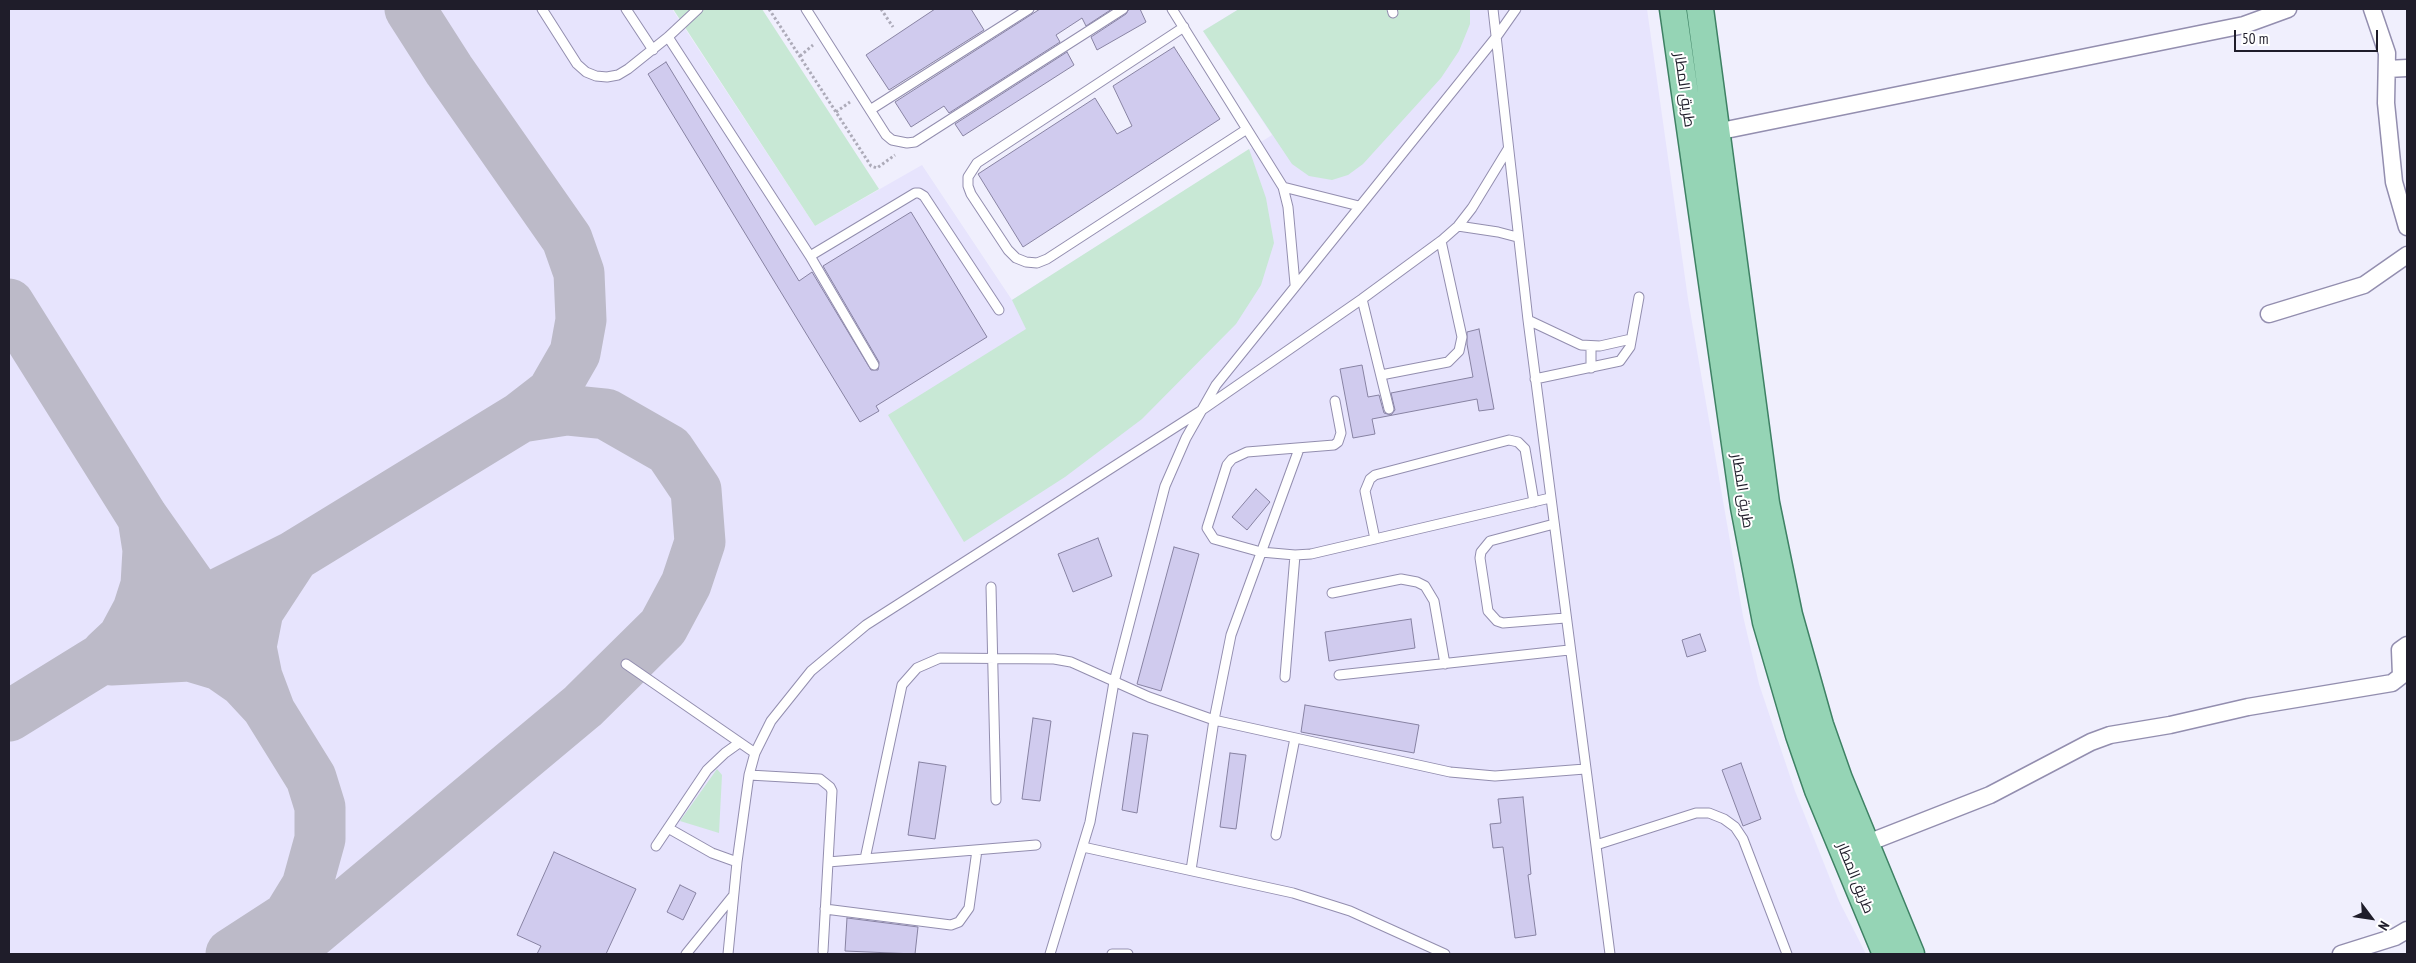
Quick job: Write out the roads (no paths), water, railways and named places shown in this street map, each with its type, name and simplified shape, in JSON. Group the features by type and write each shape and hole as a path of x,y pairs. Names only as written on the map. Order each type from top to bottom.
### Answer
{"main road":[{"name":"طريق المطار","path":"1673,9 1744,507 1766,622 1808,762 1886,954"},
{"name":"طريق المطار","path":"1700,9 1766,503 1776,559 1801,661 1820,725 1839,779 1911,954"}],"street":[{"path":"1716,132 2288,9"},
{"path":"2372,9 2387,53 2386,103 2394,182 2407,227"},
{"path":"2388,69 2407,68"},
{"path":"2269,314 2364,285 2407,255"},
{"path":"1865,844 1990,795 2100,738 2170,725 2248,707 2392,683 2401,676 2400,650 2407,646"},
{"path":"2340,954 2395,937 2407,930"}],"lane":[{"path":"542,9 577,64 596,76 618,75 668,37 698,9"},
{"path":"626,9 652,50"},
{"path":"806,9 870,110 892,140 899,143 915,142 1123,9"},
{"path":"870,110 1029,9"},
{"path":"1172,9 1282,187 1288,207 1295,284"},
{"path":"1493,9 1535,379 1610,954"},
{"path":"1050,954 1090,822 1114,682 1165,486 1199,412 1216,385 1295,284 1497,36 1516,9"},
{"path":"1184,27 977,163 968,177 968,186 971,194 1008,250 1016,258 1026,262 1037,262 1048,259 1247,129"},
{"path":"668,37 810,256 874,364"},
{"path":"728,954 737,862 749,775 755,753 771,721 811,671 866,625 1199,412 1362,299 1441,241 1458,226 1480,196 1508,149"},
{"path":"1282,187 1358,206"},
{"path":"810,256 915,193 919,193 924,196 999,310"},
{"path":"1458,226 1518,237"},
{"path":"1381,375 1448,362 1459,351 1462,337 1441,241"},
{"path":"1535,379 1620,361 1626,355 1631,339 1639,297"},
{"path":"1362,299 1389,409"},
{"path":"1528,320 1570,341 1591,346 1631,339"},
{"path":"1591,346 1591,368"},
{"path":"1335,401 1341,433 1338,442 1330,447 1247,452 1239,454 1227,465 1207,528 1209,534 1220,542 1260,552 1295,556 1550,498"},
{"path":"1375,539 1365,491 1370,479 1375,475 1509,440 1518,442 1525,449 1534,502"},
{"path":"1191,870 1214,720 1232,635 1260,552 1299,449"},
{"path":"1554,524 1490,541 1481,552 1480,558 1488,611 1497,621 1503,623 1565,618"},
{"path":"1285,677 1295,556"},
{"path":"1332,592 1401,579 1417,582 1425,586 1434,601 1444,664"},
{"path":"991,587 996,800"},
{"path":"1339,675 1569,650"},
{"path":"865,859 902,685 917,668 940,658 1054,659 1071,662 1114,682 1188,712 1214,720 1473,775 1495,776 1585,769"},
{"path":"626,664 755,753"},
{"path":"1276,835 1295,738"},
{"path":"656,846 707,770 716,760 739,742"},
{"path":"749,775 820,779 830,786 832,791 823,951"},
{"path":"1596,845 1696,813 1709,813 1724,819 1735,827 1743,839 1787,954"},
{"path":"668,828 712,854 737,862"},
{"path":"828,862 1036,845"},
{"path":"1083,847 1293,893 1350,911 1445,954"},
{"path":"825,909 951,925 959,922 968,908 977,850"},
{"path":"686,954 733,896"},
{"path":"1112,954 1128,954"}]}
